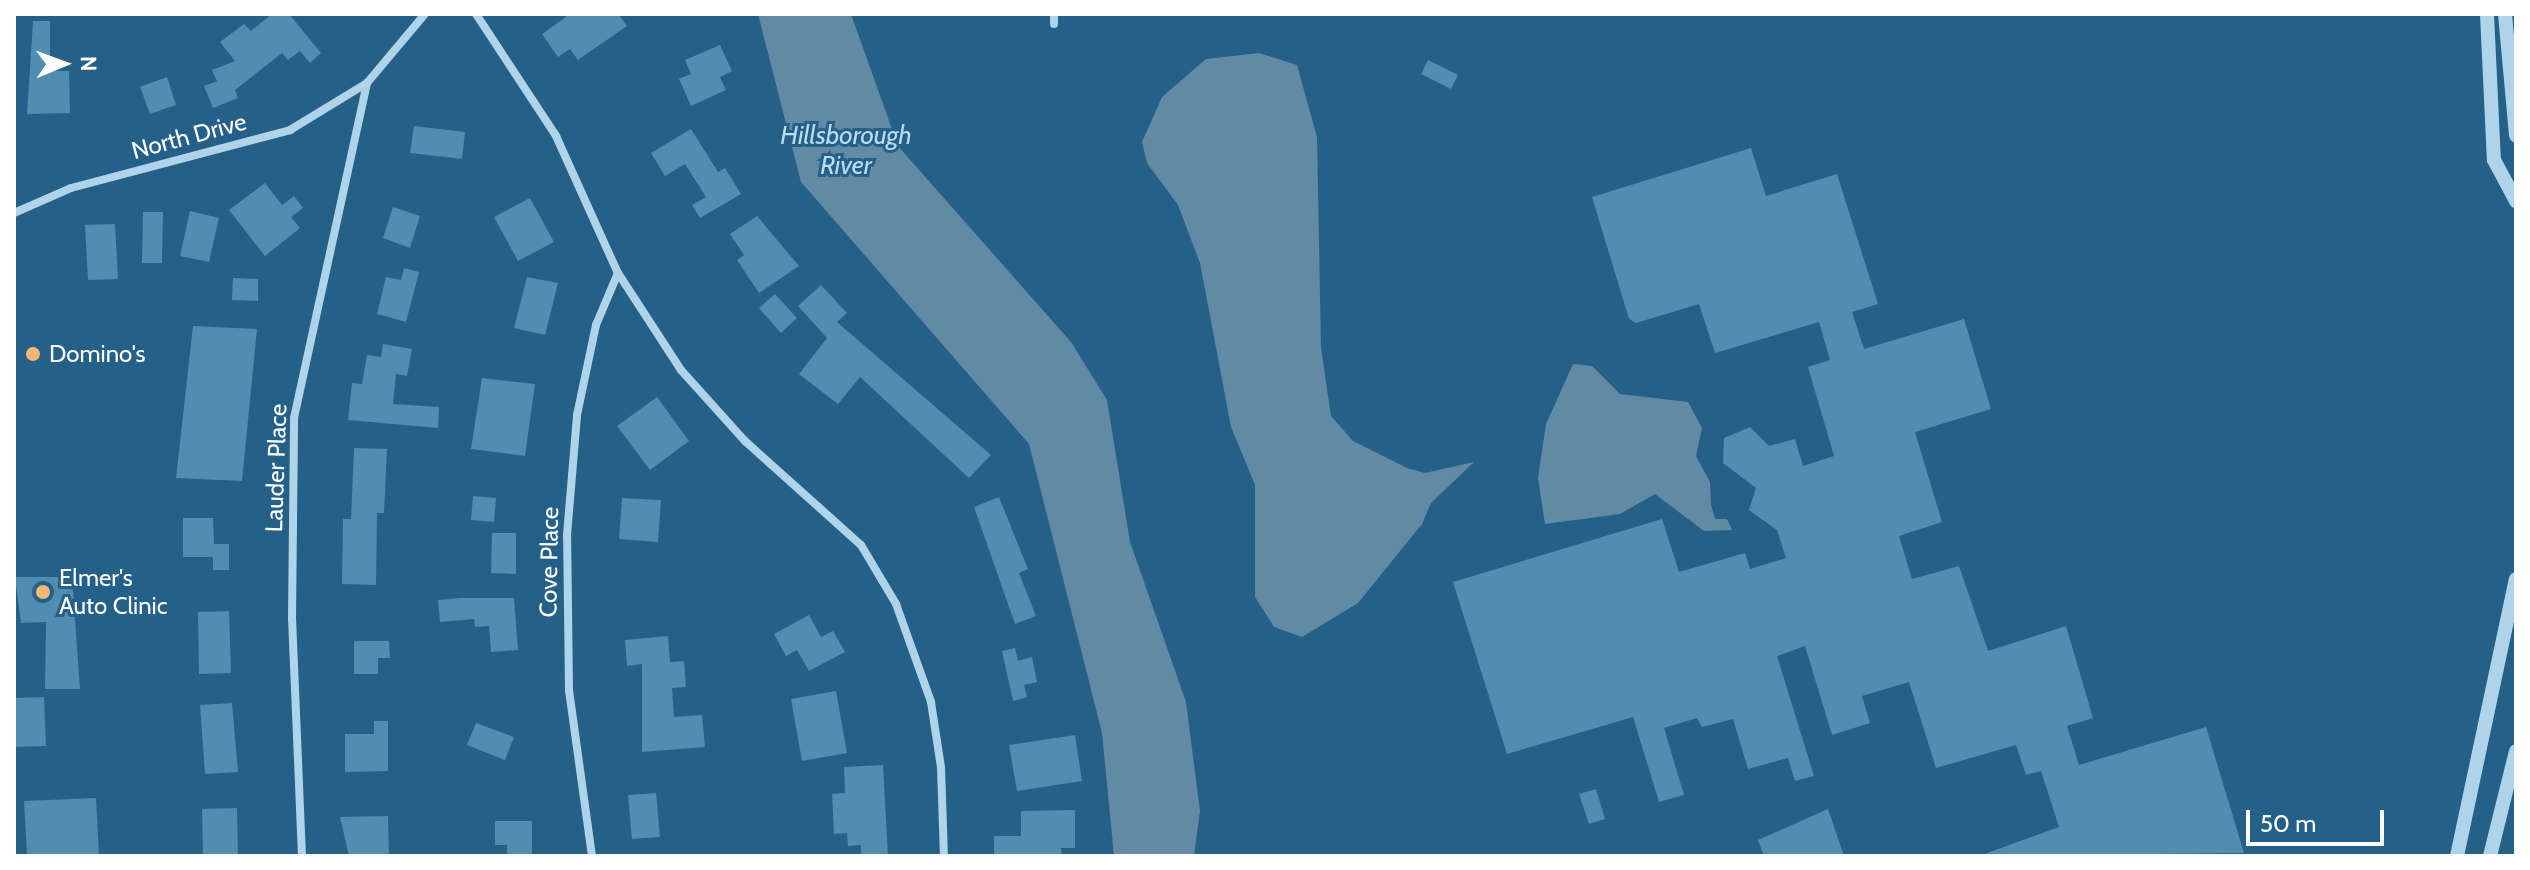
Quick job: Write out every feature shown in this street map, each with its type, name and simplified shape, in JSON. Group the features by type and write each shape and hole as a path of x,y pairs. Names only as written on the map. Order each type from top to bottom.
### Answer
{"street":[{"name":"Lauder Place","path":"302,856 292,619 294,418 367,83 425,14"},
{"path":"476,14 556,136 618,273 681,370 745,441 861,545 896,604 931,702 941,767 944,856"},
{"path":"1054,14 1054,24"},
{"path":"2487,14 2494,160 2516,201"},
{"path":"2505,14 2516,136"},
{"name":"North Drive","path":"14,213 71,188 290,130 367,83"},
{"name":"Cove Place","path":"592,856 569,690 567,535 577,415 596,325 618,273"},
{"path":"2457,856 2516,579"},
{"path":"2490,856 2516,751"}],"water":[{"name":"Hillsborough River","path":"758,14 851,14 898,146 1071,342 1107,400 1130,542 1186,702 1200,811 1194,856 1114,856 1102,733 1029,444 801,182"},
{"path":"1259,53 1297,65 1317,137 1321,348 1331,416 1353,441 1407,468 1425,473 1474,462 1431,503 1422,524 1358,603 1302,637 1274,627 1255,597 1255,485 1231,427 1200,263 1178,205 1147,163 1142,142 1162,97 1206,59"},
{"path":"1573,364 1592,366 1620,394 1688,402 1702,428 1696,456 1710,482 1715,519 1727,519 1732,530 1704,531 1655,494 1620,514 1545,524 1538,478 1546,424"}],"building":[{"path":"272,14 289,14 321,53 310,63 300,51 288,60 282,53 235,90 238,98 213,108 204,86 217,81 212,70 235,61 220,42 244,24 251,31"},
{"path":"570,14 618,14 627,26 578,60 570,49 558,57 542,34"},
{"path":"33,21 50,21 50,71 69,71 70,113 27,114"},
{"path":"720,45 732,71 720,77 726,90 691,106 679,79 691,74 685,60"},
{"path":"1428,60 1458,75 1451,89 1421,74"},
{"path":"167,77 176,105 150,114 140,87"},
{"path":"414,126 465,132 462,159 410,153"},
{"path":"691,129 718,172 725,168 741,194 700,218 692,205 706,197 685,164 665,176 651,153"},
{"path":"1751,148 1766,196 1837,174 1878,304 1852,312 1864,349 1964,319 1991,409 1915,432 1942,522 1899,536 1912,579 1959,566 1988,651 2066,626 2093,718 2067,726 2079,765 2206,727 2244,853 1979,856 2059,827 2041,771 2026,775 2016,745 1936,768 1909,682 1862,696 1870,723 1832,735 1805,646 1777,656 1814,776 1795,781 1788,758 1748,769 1733,719 1702,727 1697,718 1664,728 1684,795 1659,802 1633,717 1507,754 1453,582 1662,519 1679,572 1745,553 1750,569 1786,558 1777,530 1749,510 1756,488 1723,463 1724,438 1750,427 1769,446 1795,439 1803,466 1834,456 1808,367 1830,360 1819,322 1715,353 1699,304 1636,323 1629,319 1592,197"},
{"path":"265,183 282,205 294,196 303,208 291,217 300,228 265,256 229,210"},
{"path":"530,198 554,242 518,261 494,217"},
{"path":"393,207 420,216 410,248 383,238"},
{"path":"190,211 219,218 209,262 180,256"},
{"path":"143,212 163,212 162,263 142,263"},
{"path":"757,216 799,266 759,293 737,260 744,255 730,234"},
{"path":"115,224 118,279 88,280 85,225"},
{"path":"404,268 419,272 406,322 377,314 386,277 401,280"},
{"path":"527,277 558,283 545,335 514,328"},
{"path":"233,278 258,279 258,301 232,300"},
{"path":"821,285 847,313 837,322 991,455 969,478 860,377 838,404 799,374 827,338 798,306"},
{"path":"775,294 797,318 781,333 759,308"},
{"path":"193,326 257,329 242,481 176,478"},
{"path":"383,344 412,349 407,376 396,374 393,404 439,407 438,428 348,420 352,383 362,384 367,355 381,357"},
{"path":"482,378 535,384 525,456 471,449"},
{"path":"657,397 689,441 650,470 617,426"},
{"path":"354,448 387,449 384,513 377,513 376,585 342,584 343,519 351,519"},
{"path":"473,496 496,498 494,522 471,520"},
{"path":"999,497 1028,569 1019,573 1036,616 1015,624 974,507"},
{"path":"622,498 661,500 658,542 619,539"},
{"path":"183,518 213,518 214,544 229,544 229,570 213,570 213,557 183,557"},
{"path":"492,533 516,533 516,574 491,573"},
{"path":"15,577 72,577 80,689 45,689 46,622 21,623"},
{"path":"514,598 518,650 491,652 489,626 475,627 474,619 440,622 438,600"},
{"path":"229,611 231,673 199,674 198,612"},
{"path":"809,615 821,637 833,631 845,652 809,671 797,650 786,656 774,634"},
{"path":"668,636 670,662 684,661 686,687 672,688 674,717 702,715 705,747 642,752 642,664 627,666 625,640"},
{"path":"354,641 389,641 390,658 378,658 378,674 354,674"},
{"path":"1015,648 1018,661 1032,657 1037,682 1024,685 1027,697 1013,701 1002,651"},
{"path":"836,691 847,753 802,761 791,699"},
{"path":"44,697 46,746 14,747 14,698"},
{"path":"232,703 238,772 205,774 200,705"},
{"path":"374,721 388,721 388,771 345,772 345,734 374,734"},
{"path":"476,723 514,737 505,760 467,745"},
{"path":"1075,735 1082,781 1017,791 1009,745"},
{"path":"883,765 888,856 861,856 861,845 848,846 847,833 834,834 832,794 845,793 844,767"},
{"path":"1596,789 1605,819 1589,824 1579,794"},
{"path":"656,793 660,837 632,839 628,795"},
{"path":"96,798 99,856 27,856 24,801"},
{"path":"237,808 238,856 203,856 202,809"},
{"path":"1828,809 1844,856 1764,856 1758,840"},
{"path":"1075,810 1075,848 1061,848 1062,856 994,856 994,836 1021,836 1021,811"},
{"path":"388,816 389,856 349,856 340,817"},
{"path":"495,821 532,821 532,856 507,856 507,845 495,845"}],"place":[{"name":"Domino's","path":"33,354"},
{"name":"Elmer's Auto Clinic","path":"43,592"}]}
